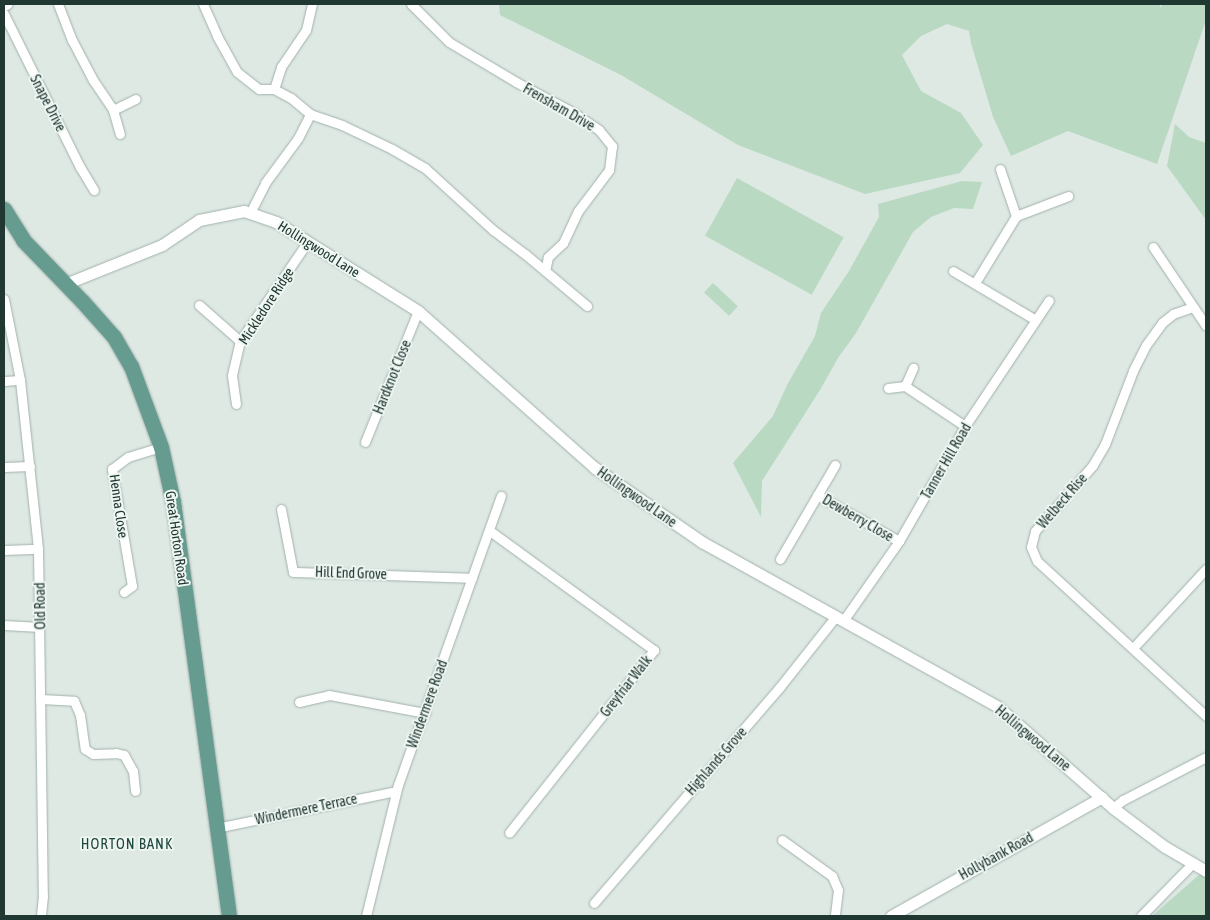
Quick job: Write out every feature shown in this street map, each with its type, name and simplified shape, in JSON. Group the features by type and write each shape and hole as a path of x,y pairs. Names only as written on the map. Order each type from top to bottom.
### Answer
{"main road":[{"name":"Great Horton Road","path":"5,216 23,240 114,337 132,366 161,447 173,502 229,916"}],"street":[{"path":"4,6 8,4"},
{"path":"58,4 72,40 113,110 120,134"},
{"path":"203,4 217,36 237,72 259,89 274,89 291,98 310,114 342,125 392,149 425,168 493,230 587,306"},
{"path":"274,89 281,67 306,30 312,4"},
{"name":"Frensham Drive","path":"411,4 449,42 516,82 574,113 599,130 612,146 609,170 578,211 562,243 548,258 545,271"},
{"name":"Snape Drive","path":"4,14 80,167 94,190"},
{"path":"113,110 136,99"},
{"path":"250,213 266,183 298,138 310,114"},
{"path":"1000,169 1016,216"},
{"path":"975,283 1016,216 1068,196"},
{"name":"Hollingwood Lane","path":"65,284 162,245 199,220 244,211 276,222 418,311 595,468 702,542 998,707 1113,808 1206,872"},
{"name":"Mickledore Ridge","path":"236,404 232,374 240,340 308,242"},
{"path":"1153,247 1206,326"},
{"path":"953,271 1036,320"},
{"name":"Old Road","path":"4,299 20,380 38,549 43,896 41,916"},
{"name":"Tanner Hill Road","path":"839,619 899,541 965,426 1049,300"},
{"path":"199,305 240,340"},
{"name":"Welbeck Rise","path":"1193,307 1173,314 1162,323 1146,345 1132,371 1105,444 1093,465 1035,531 1032,538 1032,547 1037,561 1206,716"},
{"name":"Hardknot Close","path":"365,442 418,311"},
{"path":"905,386 913,368"},
{"path":"4,381 20,380"},
{"path":"888,388 905,386 965,426"},
{"name":"Henna Close","path":"124,592 132,586 112,470 128,457 161,447"},
{"name":"Dewberry Close","path":"780,559 835,465"},
{"path":"4,467 30,466"},
{"name":"Dewberry Close","path":"818,495 899,541"},
{"name":"Windermere Road","path":"366,916 396,791 501,496"},
{"name":"Hill End Grove","path":"282,509 293,572 472,578"},
{"name":"Greyfriar Walk","path":"490,530 654,650 509,833"},
{"path":"4,550 38,549"},
{"path":"1133,648 1206,569"},
{"name":"Highlands Grove","path":"594,903 839,619"},
{"path":"4,625 40,627"},
{"path":"299,702 329,695 425,713"},
{"path":"41,699 74,701 80,715 85,749 93,754 124,755 133,770 135,791"},
{"path":"1113,808 1124,800 1206,757"},
{"name":"Windermere Terrace","path":"216,828 396,791"},
{"name":"Hollybank Road","path":"891,916 1102,797"},
{"path":"782,840 832,876 838,890 835,916"},
{"path":"1141,916 1192,864"}],"green space":[{"path":"499,4 1160,4 1160,8 1162,4 1206,4 1206,20 1157,164 1068,131 1011,156 993,117 969,31 947,24 921,36 902,55 921,91 961,113 983,145 960,173 865,194 738,145 621,75 500,15"},
{"path":"1175,124 1189,137 1206,143 1206,220 1167,166"},
{"path":"737,178 844,237 812,295 705,236"},
{"path":"962,181 982,182 973,209 954,208 931,217 913,232 856,333 838,358 820,390 762,481 761,517 733,463 773,416 787,385 815,336 821,313 849,271 879,217 878,204"},
{"path":"713,283 738,306 729,316 704,293"},
{"path":"1200,874 1206,878 1206,916 1152,916"}],"district":[{"name":"HORTON BANK","path":"127,844"}]}
